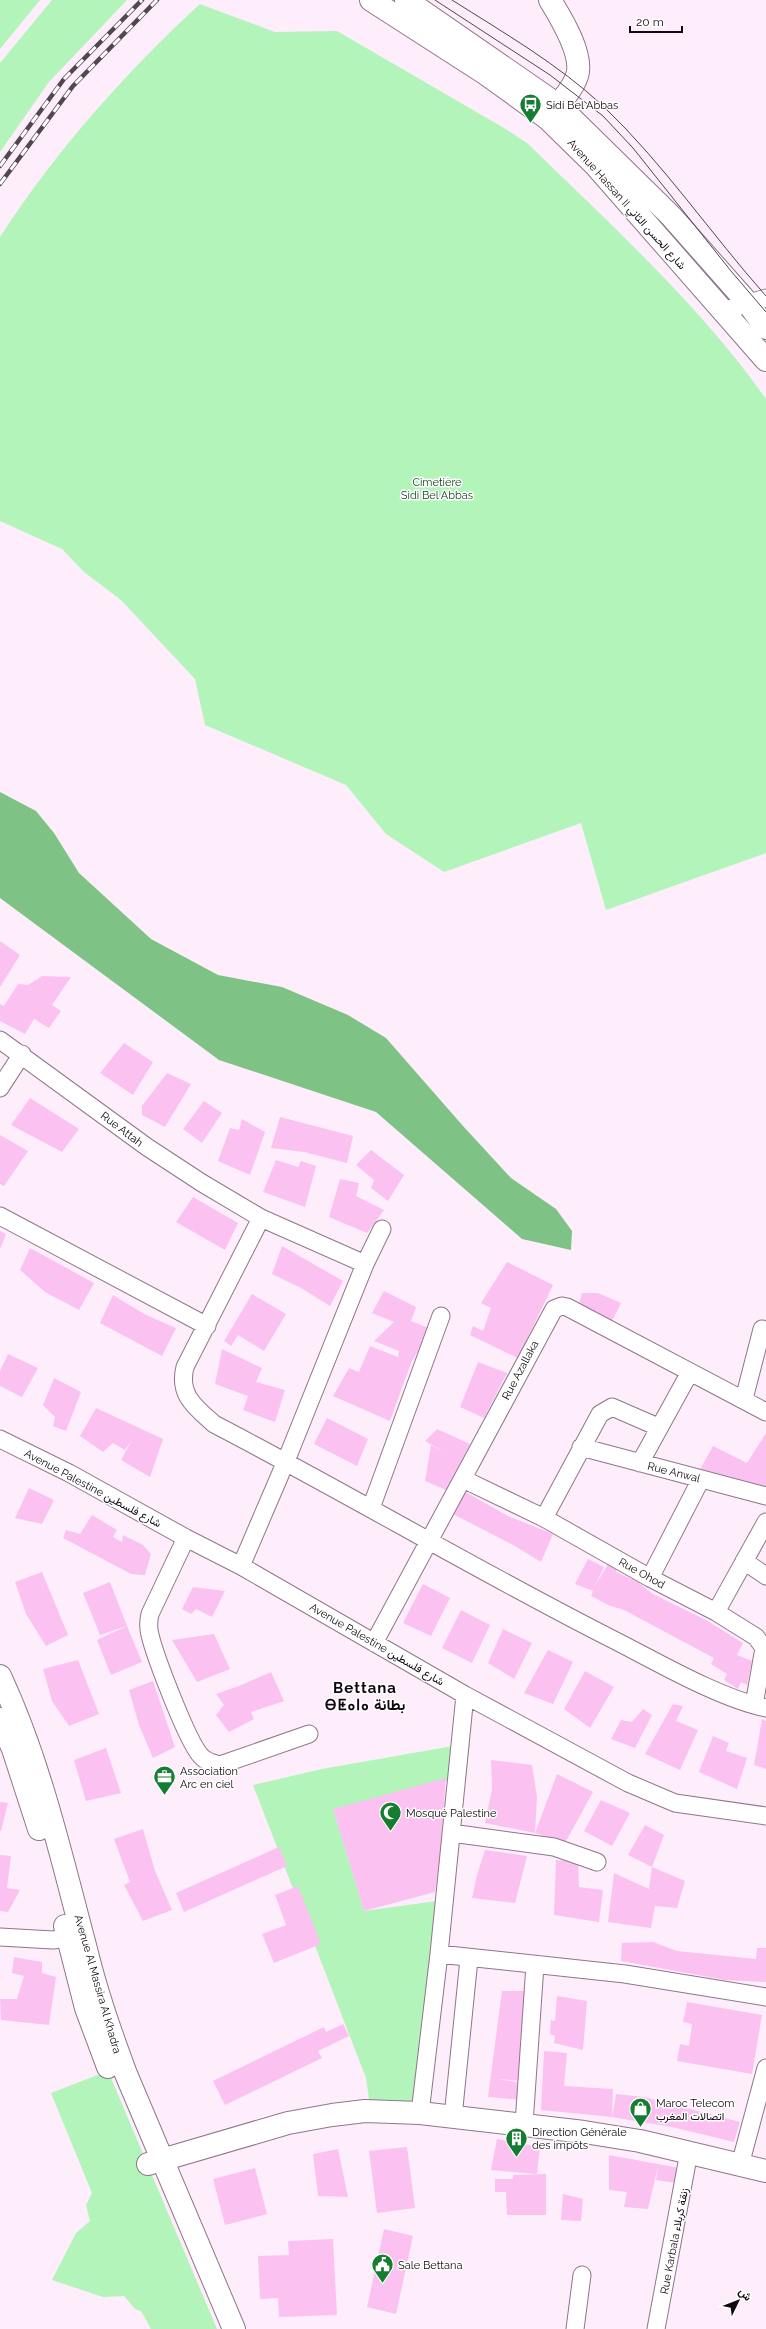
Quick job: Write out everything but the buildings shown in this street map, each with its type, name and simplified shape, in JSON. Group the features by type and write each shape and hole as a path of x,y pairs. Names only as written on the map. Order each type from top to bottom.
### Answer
{"main road":[{"name":"Avenue Hassan II شارع الحسن الثاني","path":"371,0 486,74 552,111 596,166 766,360"},
{"name":"Avenue Hassan II شارع الحسن الثاني","path":"406,0 552,111 671,216 756,300 766,328"},
{"path":"550,0 577,52 579,69 575,82 552,111"},
{"name":"Avenue Al Massira Al Khadra","path":"0,1676 36,1767 75,1937 86,2008 155,2162 234,2329"},
{"name":"Avenue Al Massira Al Khadra","path":"0,1719 13,1749 75,1937"},
{"path":"155,2162 288,2124 332,2115 364,2111 420,2113 524,2124 640,2141 766,2171"},
{"name":"Avenue Al Massira Al Khadra","path":"155,2162 219,2329"}],"street":[{"path":"724,312 756,300"},
{"name":"Rue Attah","path":"0,1040 22,1054 147,1147 202,1183 261,1218 365,1264"},
{"path":"0,1088 22,1054"},
{"path":"0,1216 207,1326"},
{"path":"261,1218 185,1367 183,1386 196,1408 214,1424 286,1461 429,1541 655,1661 717,1691 760,1706"},
{"path":"241,1566 286,1461 365,1264 382,1229"},
{"name":"Rue Azallaka","path":"374,1643 551,1312 558,1306 567,1307 744,1399 766,1412"},
{"path":"371,1508 441,1316"},
{"path":"744,1399 762,1329"},
{"path":"640,1463 658,1427 690,1372"},
{"path":"544,1518 581,1447 600,1414 607,1408 612,1407 658,1427"},
{"name":"Avenue Palestine شارع فلسطين","path":"0,1439 69,1473 186,1538 241,1566 374,1643 628,1783 655,1795 694,1806 766,1816"},
{"name":"Rue Anwal","path":"581,1447 766,1496"},
{"name":"Rue Ohod","path":"463,1479 544,1518 650,1578 716,1612 756,1637 764,1648 760,1706"},
{"path":"650,1578 701,1479"},
{"path":"716,1612 766,1522"},
{"path":"186,1538 150,1614 148,1623 155,1652 192,1741 201,1756 210,1762 220,1765 309,1734"},
{"path":"744,1561 766,1576"},
{"path":"420,2113 439,1954 465,1694"},
{"path":"451,1833 554,1847 597,1862"},
{"path":"0,1937 41,1940 75,1937"},
{"path":"439,1954 469,1959 647,1977 766,1997"},
{"path":"453,2117 469,1959"},
{"path":"524,2124 536,1965"},
{"path":"740,2165 763,2092 766,2068"},
{"name":"Rue Karbala زنقة كربلاء","path":"656,2329 689,2152"},
{"path":"575,2329 582,2275"}],"green space":[{"path":"0,0 40,0 0,49"},
{"path":"52,0 127,0 49,82 0,152 0,63"},
{"name":"Cimetière Sidi Bel Abbas","path":"200,4 275,32 337,31 504,128 527,143 683,298 740,364 766,399 766,853 606,910 581,823 444,872 386,834 346,785 205,725 195,679 121,600 84,572 62,549 0,521 0,237 44,174 92,114 172,30"},
{"path":"0,792 36,811 54,833 79,873 151,939 218,975 282,987 348,1015 386,1038 511,1178 556,1209 572,1231 571,1250 522,1239 376,1112 219,1060 0,898"},
{"path":"470,1743 466,1776 333,1809 364,1911 451,1899 422,2123 372,2119 366,2078 253,1785 322,1769"},
{"path":"108,2071 217,2329 151,2329 141,2311 135,2309 124,2296 103,2297 52,2280 76,2233 90,2221 86,2205 92,2193 51,2093"}],"tram line":[{"path":"435,0 550,75 603,116 633,148 731,271 766,312"},
{"path":"452,0 511,37 568,76 603,106 646,151 766,296"}],"railway":[{"path":"0,166 64,79 142,0"},
{"path":"0,184 73,86 157,0"}],"place":[{"name":"Sidi Bel Abbas","path":"530,124"},
{"name":"Association Arc en ciel","path":"165,1796"},
{"name":"Mosqué Palestine","path":"391,1832"},
{"name":"Maroc Telecom اتصالات المغرب","path":"640,2128"},
{"name":"Direction Générale des impôts","path":"516,2158"},
{"name":"Sale Bettana","path":"383,2284"}],"district":[{"name":"Bettana ⴱⵟⴰⵏⴰ بطانة","path":"365,1696"}]}
